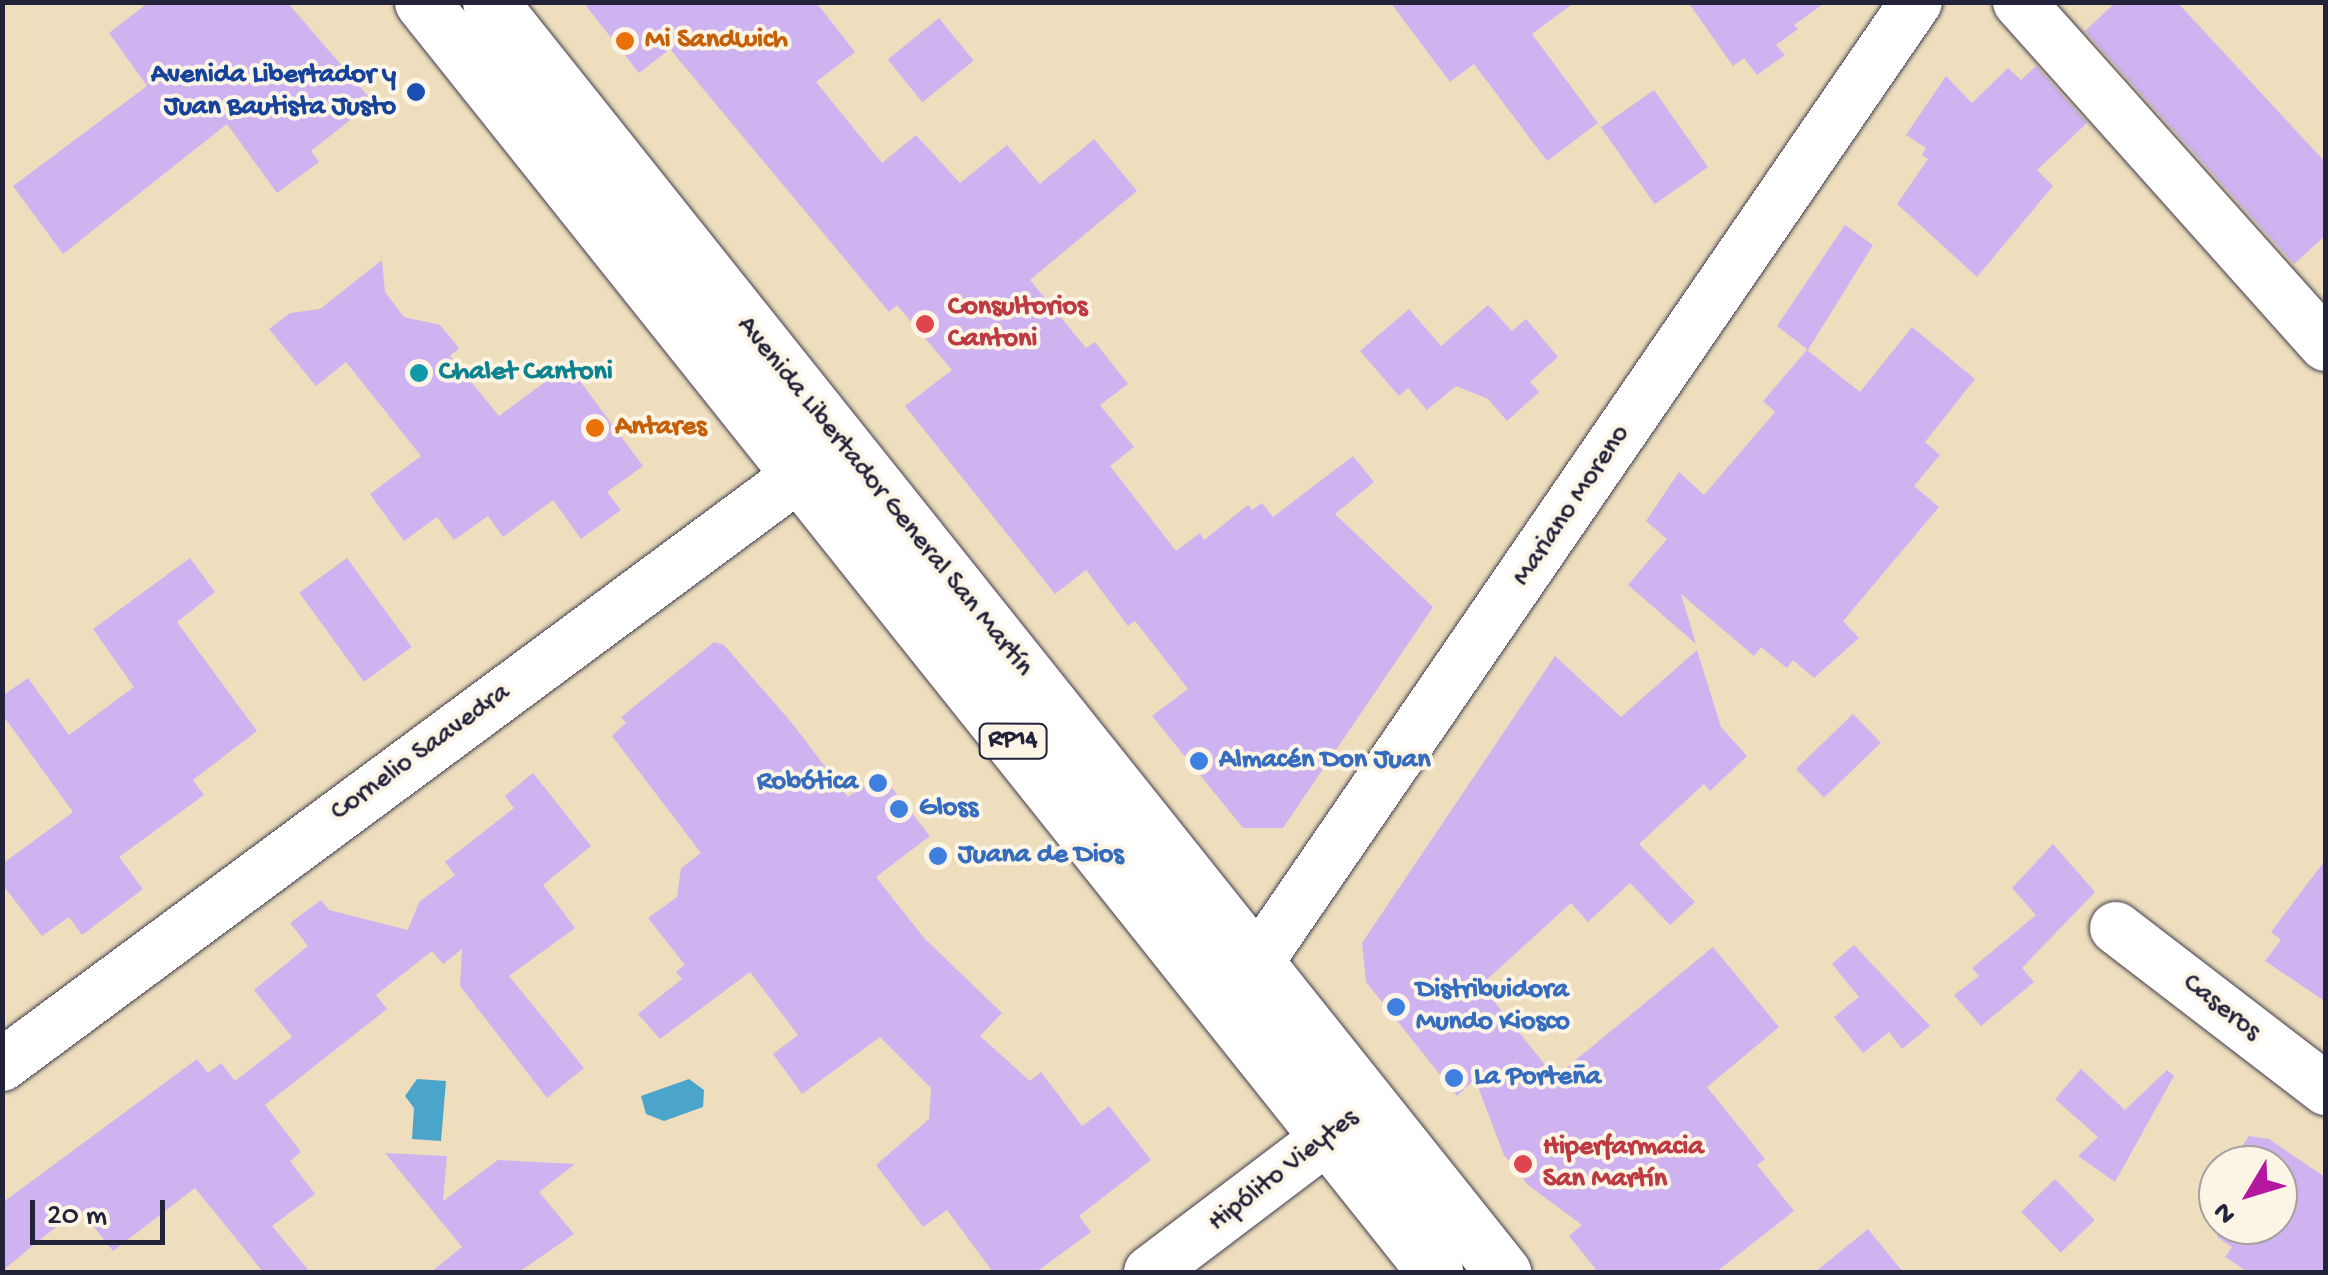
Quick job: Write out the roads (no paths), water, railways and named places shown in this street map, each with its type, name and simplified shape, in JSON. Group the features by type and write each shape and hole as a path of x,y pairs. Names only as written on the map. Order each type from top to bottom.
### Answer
{"main road":[{"name":"Avenida Libertador General San Martín","path":"422,2 822,458 1256,964 1435,1272"},
{"name":"Avenida Libertador General San Martín","path":"490,2 1226,1008 1503,1272"}],"street":[{"name":"Mariano Moreno","path":"1226,1008 1916,2"},
{"path":"2019,2 2326,345"},
{"name":"Cornelio Saavedra","path":"11,1039 822,458"},
{"name":"Caseros","path":"2116,928 2326,1089"},
{"name":"Hipólito Vieytes","path":"1150,1272 1348,1122"}],"water":[{"path":"417,1079 446,1081 441,1141 412,1139 414,1108 405,1096"},
{"path":"689,1079 704,1090 703,1107 664,1121 646,1114 641,1096"}],"place":[{"name":"Mi Sandwich","path":"625,41"},
{"name":"Avenida Libertador y Juan Bautista Justo","path":"416,92"},
{"name":"Consultorios Cantoni","path":"925,324"},
{"name":"Chalet Cantoni","path":"419,373"},
{"name":"Antares","path":"595,428"},
{"name":"Almacén Don Juan","path":"1199,761"},
{"name":"Robótica","path":"878,783"},
{"name":"Gloss","path":"899,809"},
{"name":"Juana de Dios","path":"938,856"},
{"name":"Distribuidora Mundo Kiosco","path":"1396,1007"},
{"name":"La Porteña","path":"1454,1078"},
{"name":"Hiperfarmacia San Martín","path":"1523,1164"}]}
